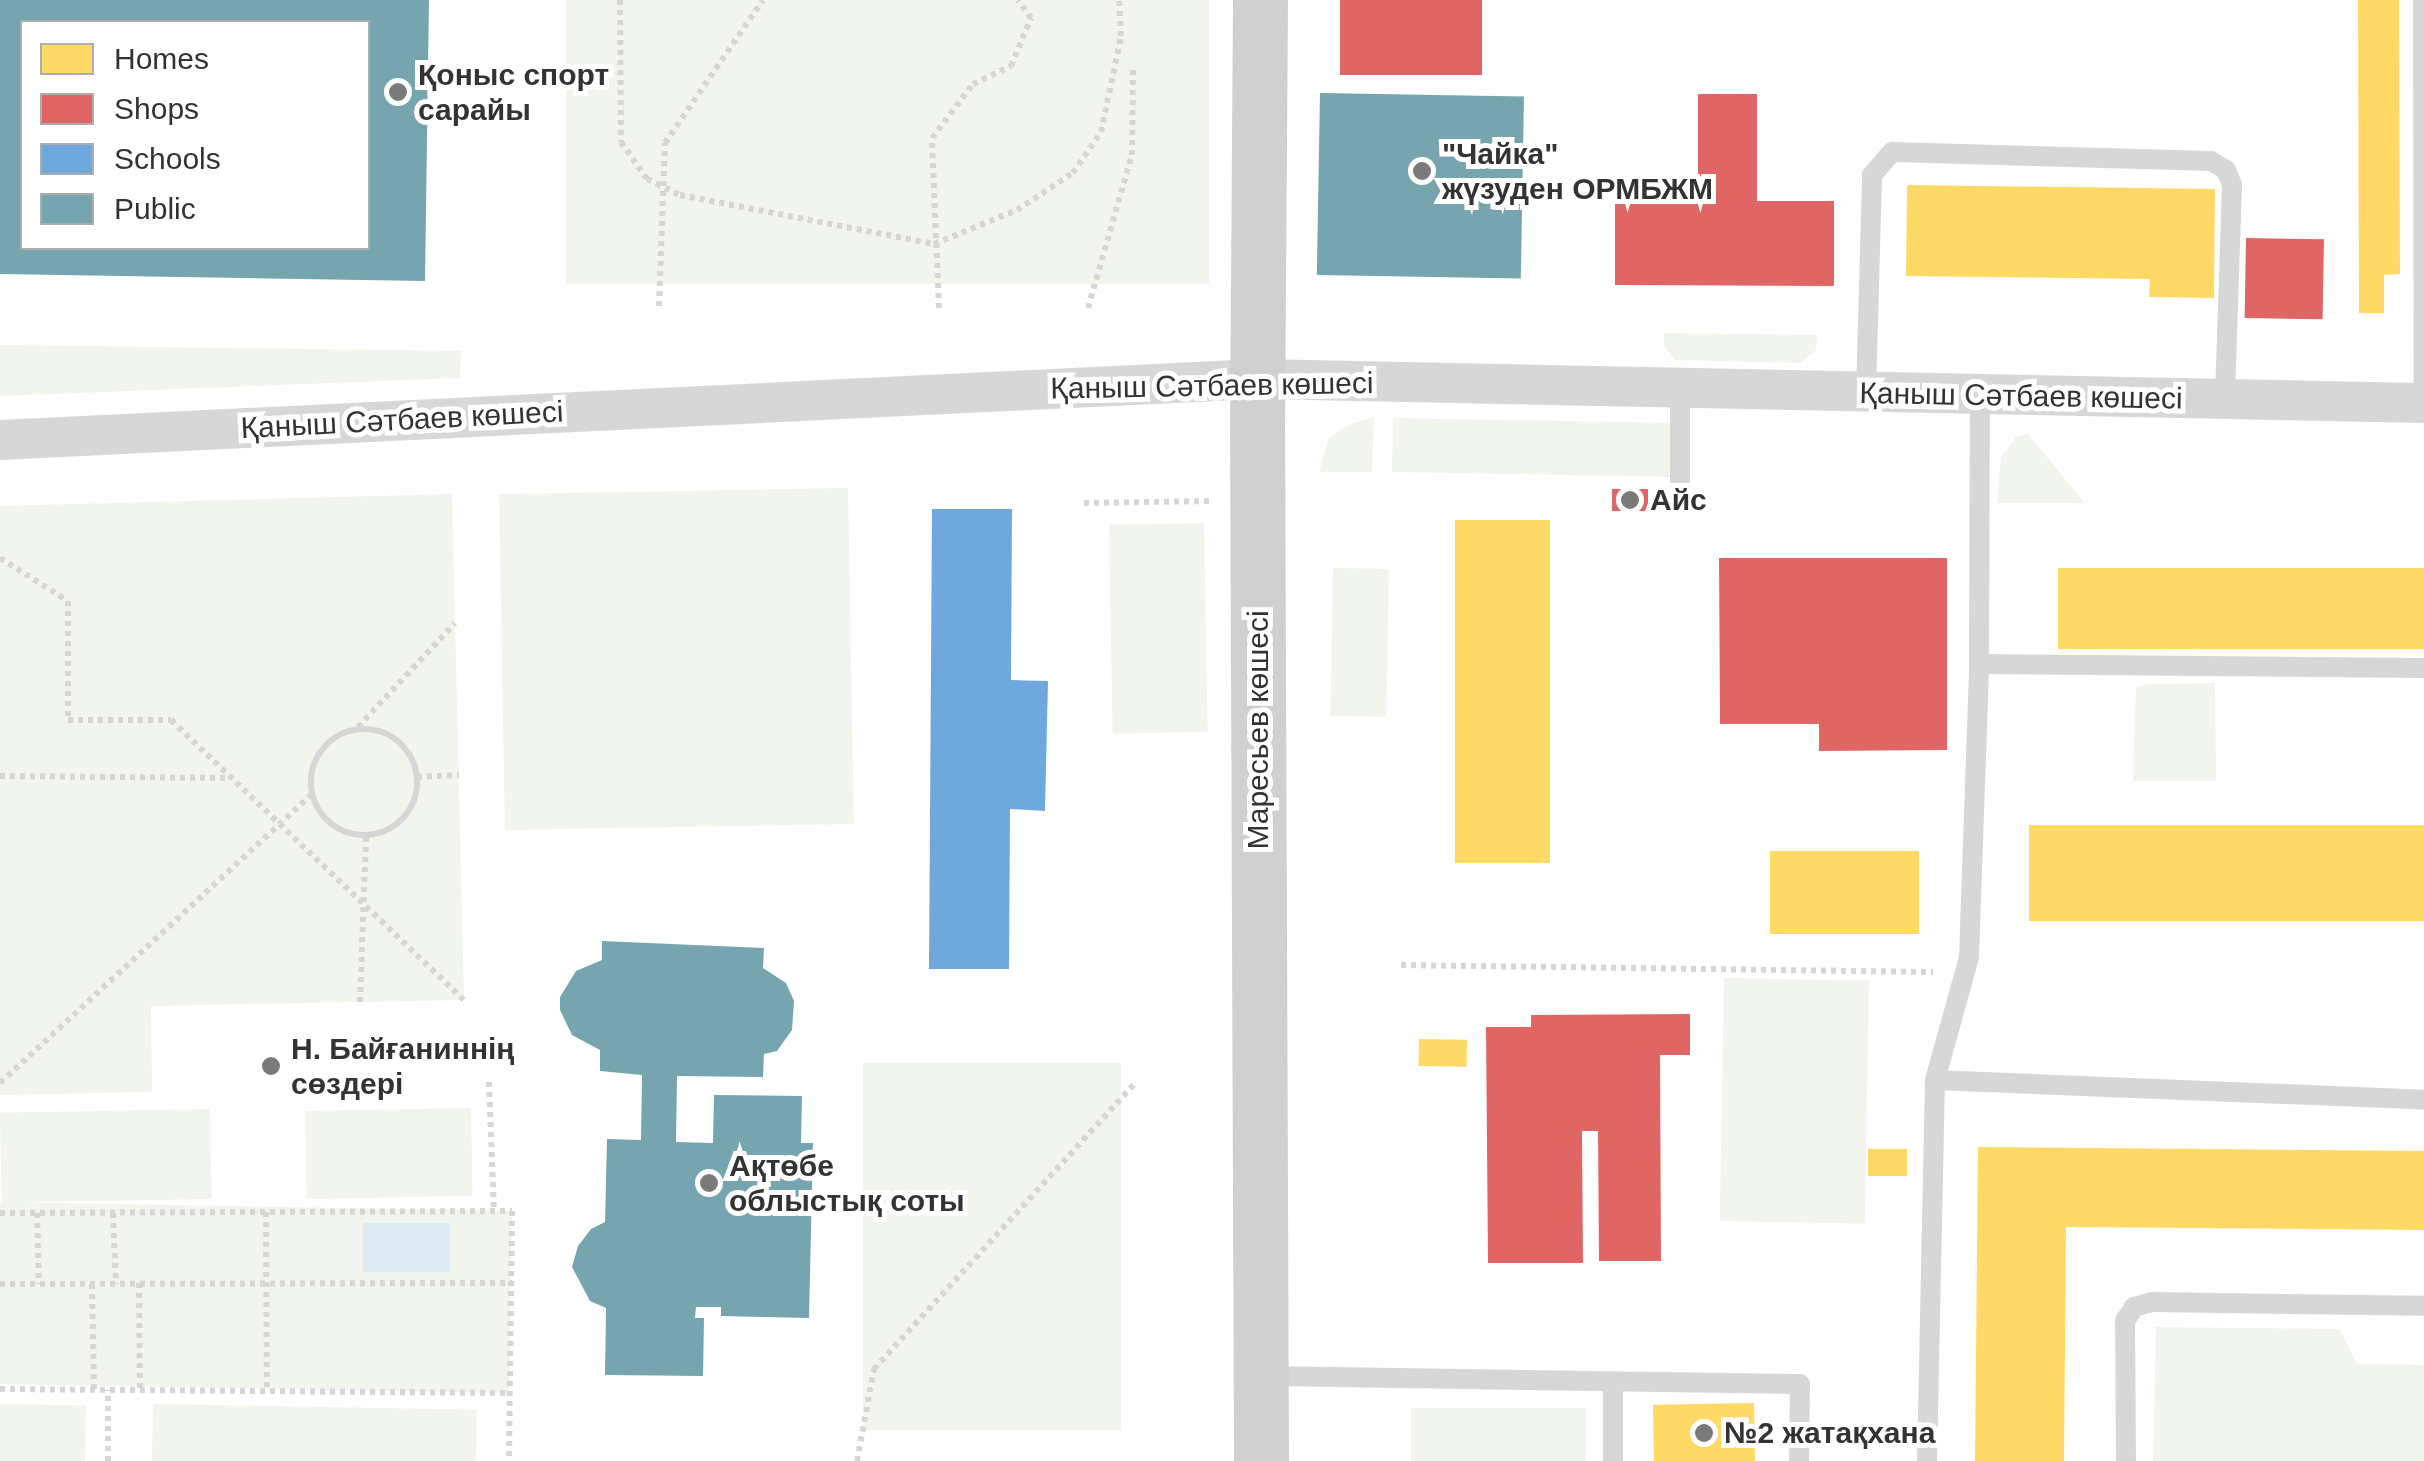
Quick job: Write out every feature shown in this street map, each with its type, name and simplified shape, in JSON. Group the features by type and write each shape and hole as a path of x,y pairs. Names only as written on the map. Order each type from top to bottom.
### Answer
{"street":[{"name":"Маресьев көшесі","path":"1260,0 1257,379 1261,1461"},
{"name":"Қаныш Сәтбаев көшесі","path":"0,440 1257,379 2424,403"}],"lane":[{"path":"2423,0 2424,403"},
{"path":"1866,393 1872,175 1892,152 2212,161 2226,170 2232,185 2225,399"},
{"path":"1680,389 1680,495"},
{"path":"1928,1461 1935,1080 1969,956 1979,664 1980,395"},
{"path":"1979,664 2424,668"},
{"path":"1935,1080 2424,1100"},
{"path":"2126,1461 2125,1321 2134,1308 2151,1302 2424,1306"},
{"path":"1261,1376 1800,1384 1799,1461"},
{"path":"1613,1382 1613,1461"}],"path":[{"path":"620,0 621,142 647,179 680,195 934,244 1017,210 1072,173 1101,132 1121,36 1119,0"},
{"path":"659,306 665,144 763,0"},
{"path":"939,308 932,138 974,84 1011,66 1031,18 1018,0"},
{"path":"1088,308 1132,155 1133,67"},
{"path":"1084,503 1220,500"},
{"path":"0,558 68,601 68,720 171,720 464,1000"},
{"path":"357,728 390,735 413,760 417,777 416,794 399,823 366,836 331,826 311,795 315,759 325,744 357,728 455,624"},
{"path":"0,776 232,778"},
{"path":"417,777 458,776"},
{"path":"0,1082 311,795"},
{"path":"360,1002 366,836"},
{"path":"1401,965 1965,972"},
{"path":"857,1461 874,1369 1137,1081"},
{"path":"489,1082 494,1211"},
{"path":"0,1213 512,1211 509,1461"},
{"path":"113,1212 116,1284"},
{"path":"266,1212 267,1391"},
{"path":"37,1213 39,1284"},
{"path":"139,1283 140,1390"},
{"path":"0,1284 512,1283"},
{"path":"92,1284 94,1390"},
{"path":"0,1389 510,1393"},
{"path":"108,1390 108,1461"}],"shaded area":[{"path":"566,0 1209,0 1209,284 566,284"},
{"path":"1664,333 1817,335 1816,350 1800,363 1675,360 1664,347"},
{"path":"0,345 461,351 460,378 0,396"},
{"path":"1374,417 1372,472 1319,472 1329,438 1350,424"},
{"path":"1393,418 1673,423 1672,477 1392,472"},
{"path":"2027,433 2085,503 1997,503 2001,457 2016,437"},
{"path":"848,488 854,824 505,830 499,494"},
{"path":"452,494 464,1000 151,1006 152,1092 0,1095 0,506"},
{"path":"1204,523 1208,732 1113,734 1109,525"},
{"path":"1333,568 1389,569 1386,717 1330,716"},
{"path":"2215,683 2216,781 2133,781 2136,688 2148,684"},
{"path":"1724,978 1869,981 1865,1223 1720,1221"},
{"path":"863,1063 1121,1063 1121,1430 863,1430"},
{"path":"471,1108 473,1196 307,1199 305,1111"},
{"path":"210,1109 212,1199 2,1203 0,1113"},
{"path":"0,1202 512,1211 509,1393 0,1384"},
{"path":"363,1223 450,1223 450,1272 363,1272"},
{"path":"2156,1327 2340,1329 2357,1364 2424,1365 2424,1461 2153,1461"},
{"path":"0,1404 86,1406 85,1461 0,1461"},
{"path":"153,1404 477,1410 476,1461 152,1461"},
{"path":"1411,1408 1586,1408 1586,1461 1411,1461"}],"building: Homes":[{"path":"2358,0 2399,0 2400,274 2384,275 2384,313 2359,313"},
{"path":"1907,185 2215,189 2214,298 2149,297 2150,279 1906,276"},
{"path":"1455,520 1550,520 1550,863 1455,863"},
{"path":"2058,568 2424,568 2424,649 2058,649"},
{"path":"2029,825 2424,825 2424,921 2029,921"},
{"path":"1770,851 1919,851 1919,934 1770,934"},
{"path":"1419,1039 1467,1040 1467,1067 1419,1066"},
{"path":"1978,1147 2424,1151 2424,1230 2066,1227 2064,1461 1975,1461"},
{"path":"1868,1149 1907,1149 1907,1176 1868,1176"},
{"name":"№2 жатақхана","path":"1754,1403 1755,1461 1654,1461 1653,1405"}],"building: Shops":[{"path":"1340,0 1482,0 1482,75 1340,75"},
{"path":"1698,94 1757,94 1757,201 1834,201 1834,286 1615,285 1615,202 1698,202"},
{"path":"2246,238 2324,239 2323,319 2245,318"},
{"name":"Айс","path":"1612,489 1648,489 1648,511 1612,511"},
{"path":"1719,558 1947,558 1947,750 1819,751 1819,724 1720,724"},
{"path":"1690,1014 1690,1055 1660,1055 1661,1261 1599,1261 1598,1131 1582,1131 1583,1263 1488,1263 1486,1027 1531,1027 1531,1015"}],"building: Schools":[{"path":"932,509 1012,509 1011,680 1048,681 1045,811 1010,809 1009,969 929,969"}],"building: Public":[{"name":"Қоныс спорт сарайы","path":"0,0 429,0 425,281 0,274"},
{"name":"\"Чайка\" жүзуден ОРМБЖМ","path":"1320,93 1524,97 1521,279 1317,275"},
{"name":"Ақтөбе облыстық соты","path":"602,941 764,948 763,968 786,983 794,1001 792,1030 777,1051 764,1054 763,1077 677,1076 676,1142 713,1143 714,1095 802,1096 801,1143 813,1143 809,1318 721,1316 721,1307 696,1307 695,1318 704,1318 703,1376 605,1375 606,1308 590,1301 572,1267 578,1246 591,1229 605,1222 607,1139 641,1140 642,1075 600,1071 600,1050 572,1035 560,1010 560,997 576,971 602,960"}],"place":[{"name":"Қоныс спорт сарайы","path":"398,92"},
{"name":"\"Чайка\" жүзуден ОРМБЖМ","path":"1422,171"},
{"name":"Айс","path":"1630,500"},
{"name":"Н. Байғаниннің сөздері","path":"271,1066"},
{"name":"Ақтөбе облыстық соты","path":"709,1183"},
{"name":"№2 жатақхана","path":"1704,1433"}]}
